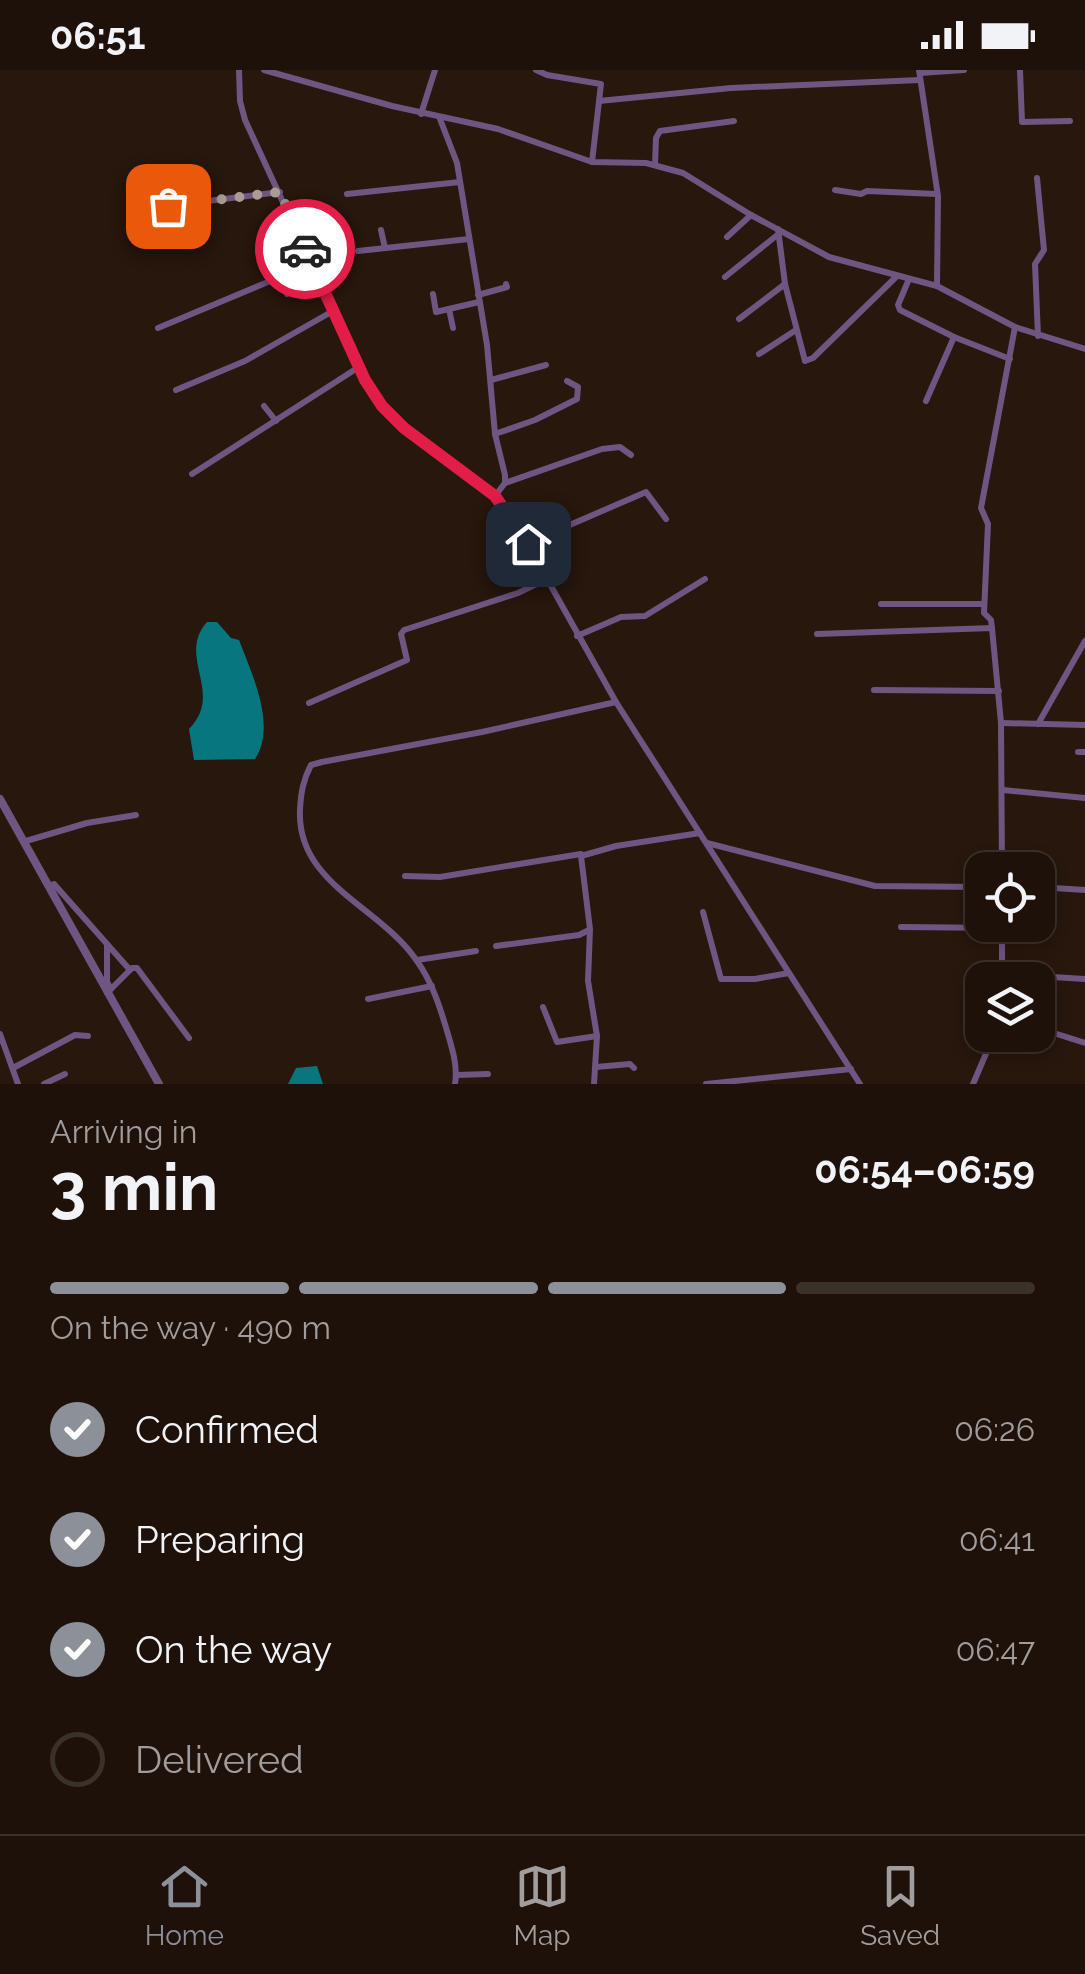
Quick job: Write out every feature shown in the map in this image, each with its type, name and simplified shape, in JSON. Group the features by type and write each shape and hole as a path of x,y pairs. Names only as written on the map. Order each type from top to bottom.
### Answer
{"street":[{"path":"239,70 240,100 246,120 359,367 392,416 495,496 548,578 616,702 860,1084"},
{"path":"264,70 421,114 498,129 592,162 655,165 698,179 778,232 829,257 937,286 1016,327 1085,349"},
{"path":"421,114 435,70"},
{"path":"536,70 601,84"},
{"path":"592,162 604,70"},
{"path":"599,101 964,70"},
{"path":"1020,70 1022,122 1070,121"},
{"path":"920,74 938,195 937,286"},
{"path":"440,118 455,155 460,182 505,483"},
{"path":"655,165 660,130 734,121"},
{"path":"1037,178 1044,250 1035,264 1038,336"},
{"path":"347,194 460,182"},
{"path":"835,190 938,195"},
{"path":"168,206 280,192"},
{"path":"728,237 751,215"},
{"path":"381,230 386,248"},
{"path":"725,277 778,232"},
{"path":"778,232 784,284 805,361 897,276"},
{"path":"358,252 469,239"},
{"path":"158,328 280,277 287,294 318,278"},
{"path":"909,279 898,308 954,337 1010,359"},
{"path":"433,294 436,312 507,287 506,284"},
{"path":"739,319 784,284"},
{"path":"449,309 454,328"},
{"path":"176,390 245,360 333,312"},
{"path":"1002,852 1001,723 991,620 984,613 988,524 981,508 1016,327"},
{"path":"759,354 796,330"},
{"path":"926,401 954,337"},
{"path":"492,380 546,366"},
{"path":"192,474 359,367"},
{"path":"496,434 577,399 578,388 568,380"},
{"path":"264,406 276,421"},
{"path":"495,496 505,483 602,448 620,447 631,456"},
{"path":"528,544 646,492 666,519"},
{"path":"309,702 407,660 400,634 404,630 518,594 548,578"},
{"path":"577,636 621,616 645,616 704,579"},
{"path":"881,604 984,604"},
{"path":"817,634 992,628"},
{"path":"1038,724 1085,641"},
{"path":"874,690 999,691"},
{"path":"488,1074 456,1080 454,1053 432,986 417,960 382,922 331,882 310,859 302,841 300,822 304,776 310,765 616,702"},
{"path":"1001,723 1085,725"},
{"path":"1003,790 1085,798"},
{"path":"0,799 159,1084"},
{"path":"26,841 87,823 136,815"},
{"path":"406,876 440,877 700,833"},
{"path":"706,843 875,886 965,887"},
{"path":"583,854 580,861 590,930 588,981 597,1036 594,1084"},
{"path":"49,886 54,884 130,970"},
{"path":"1055,888 1085,890"},
{"path":"703,912 721,978 754,979 789,973"},
{"path":"902,927 965,927"},
{"path":"496,946 579,935 590,930"},
{"path":"107,944 109,991"},
{"path":"417,960 476,951"},
{"path":"109,991 130,970 138,968 189,1038"},
{"path":"1055,979 1085,980"},
{"path":"368,999 432,986"},
{"path":"543,1007 557,1042 597,1036"},
{"path":"1055,1033 1085,1043"},
{"path":"0,1034 18,1084"},
{"path":"12,1068 80,1034 88,1036"},
{"path":"973,1084 987,1052"},
{"path":"596,1067 630,1064 634,1068"},
{"path":"706,1084 851,1068"},
{"path":"44,1084 65,1074"}],"water":[{"path":"207,622 217,622 231,638 239,640 256,684 264,731 255,759 194,760 189,729 203,702 196,648"},
{"path":"317,1066 323,1084 288,1084 296,1068"}],"way so far":[{"path":"168,206 280,192 305,249"}],"route":[{"path":"305,249 365,380 382,406 404,428 495,496 528,544"}]}
